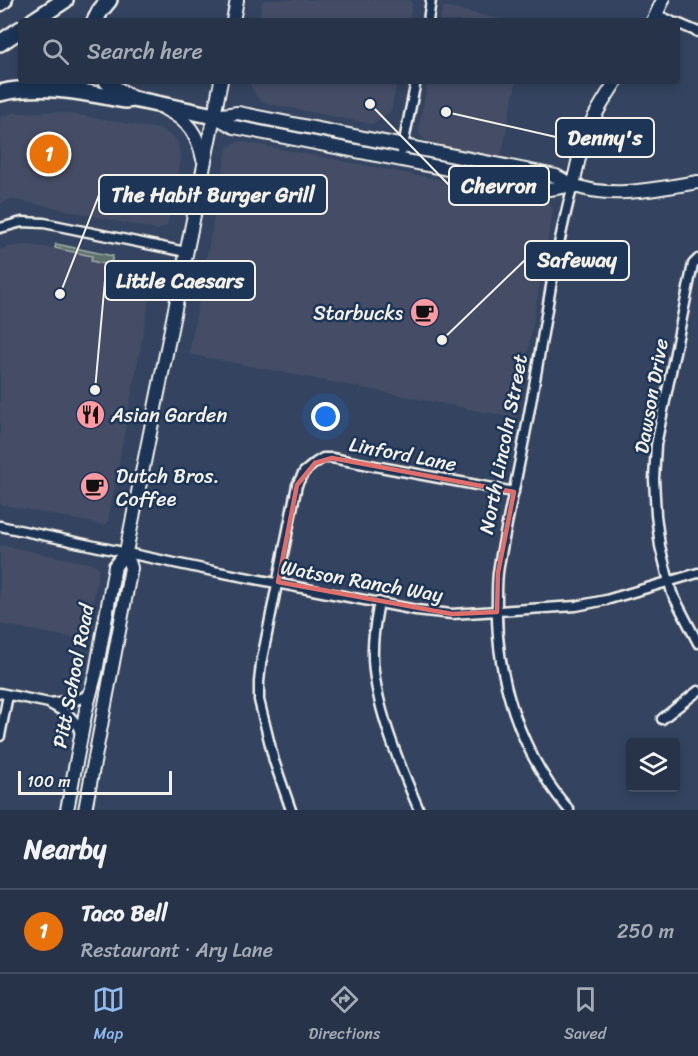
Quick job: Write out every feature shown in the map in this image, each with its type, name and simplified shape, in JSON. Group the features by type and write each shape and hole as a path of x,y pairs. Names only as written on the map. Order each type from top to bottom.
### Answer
{"highway":[{"path":"0,3 4,0"},
{"path":"38,18 65,0"},
{"path":"96,18 109,0"},
{"path":"0,43 18,31"},
{"path":"110,84 133,99 214,116"},
{"path":"0,93 28,88 51,88 125,100 133,99"}],"main road":[{"path":"234,18 237,0"},
{"path":"655,18 663,0"},
{"name":"Pitt School Road","path":"67,810 96,672 115,566 126,552 220,84"},
{"name":"North Lincoln Street","path":"573,185 588,130 614,84"},
{"path":"150,103 176,114 185,122 198,142 203,158 203,170"},
{"path":"214,116 238,113 556,177 573,185 597,191 640,192 698,182"},
{"path":"214,116 234,127 550,189 573,185"},
{"name":"Pitt School Road","path":"85,810 131,568 126,552"}],"street":[{"path":"428,18 431,0"},
{"path":"680,24 698,32"},
{"path":"401,160 415,84"},
{"name":"North Lincoln Street","path":"569,810 547,781 517,723 502,668 497,612 498,573 555,268 573,185"},
{"path":"0,228 22,222 44,223 186,252"},
{"name":"Dawson Drive","path":"698,259 693,264 656,445 654,479 660,546 669,582 672,593 698,643"},
{"name":"Linford Lane","path":"278,582 297,485 304,472 323,458 514,492"},
{"name":"Watson Ranch Way","path":"0,526 202,569 416,610 452,614 576,606 606,600 698,573"},
{"path":"278,582 261,664 259,700 274,761 291,810"},
{"path":"379,602 373,650 379,697 390,735 419,810"},
{"path":"0,736 4,694 49,703 75,700 84,697 91,690"},
{"path":"662,719 698,692"},
{"path":"49,703 72,717 81,735"}],"highlighted area":[{"path":"332,458 514,492 498,573 497,612 452,614 278,582 297,485 315,463"}],"shaded area":[{"path":"263,0 408,0 412,4 410,18 259,18"},
{"path":"443,7 496,18 441,18"},
{"path":"250,84 396,84 391,111 372,124 270,104 257,97"},
{"path":"427,84 515,84 501,157 429,142 420,134 419,127"},
{"path":"59,112 163,130 177,141 181,158 167,226 157,230 10,199 0,204 0,117 13,113"},
{"path":"239,141 549,202 553,210 516,418 189,354 227,148"},
{"path":"27,245 58,249 143,268 153,278 108,521 104,525 0,504 0,250"},
{"path":"0,545 96,565 99,569 85,640 0,624"}],"green space":[{"path":"56,244 113,256 109,265 91,261 92,256 55,248"}],"place":[{"name":"Chevron","path":"370,104"},
{"name":"Denny's","path":"446,112"},
{"name":"Taco Bell","path":"49,154"},
{"name":"The Habit Burger Grill","path":"60,294"},
{"name":"Starbucks","path":"424,313"},
{"name":"Safeway","path":"442,340"},
{"name":"Little Caesars","path":"95,390"},
{"name":"Asian Garden","path":"90,415"},
{"name":"Dutch Bros. Coffee","path":"95,487"}]}
